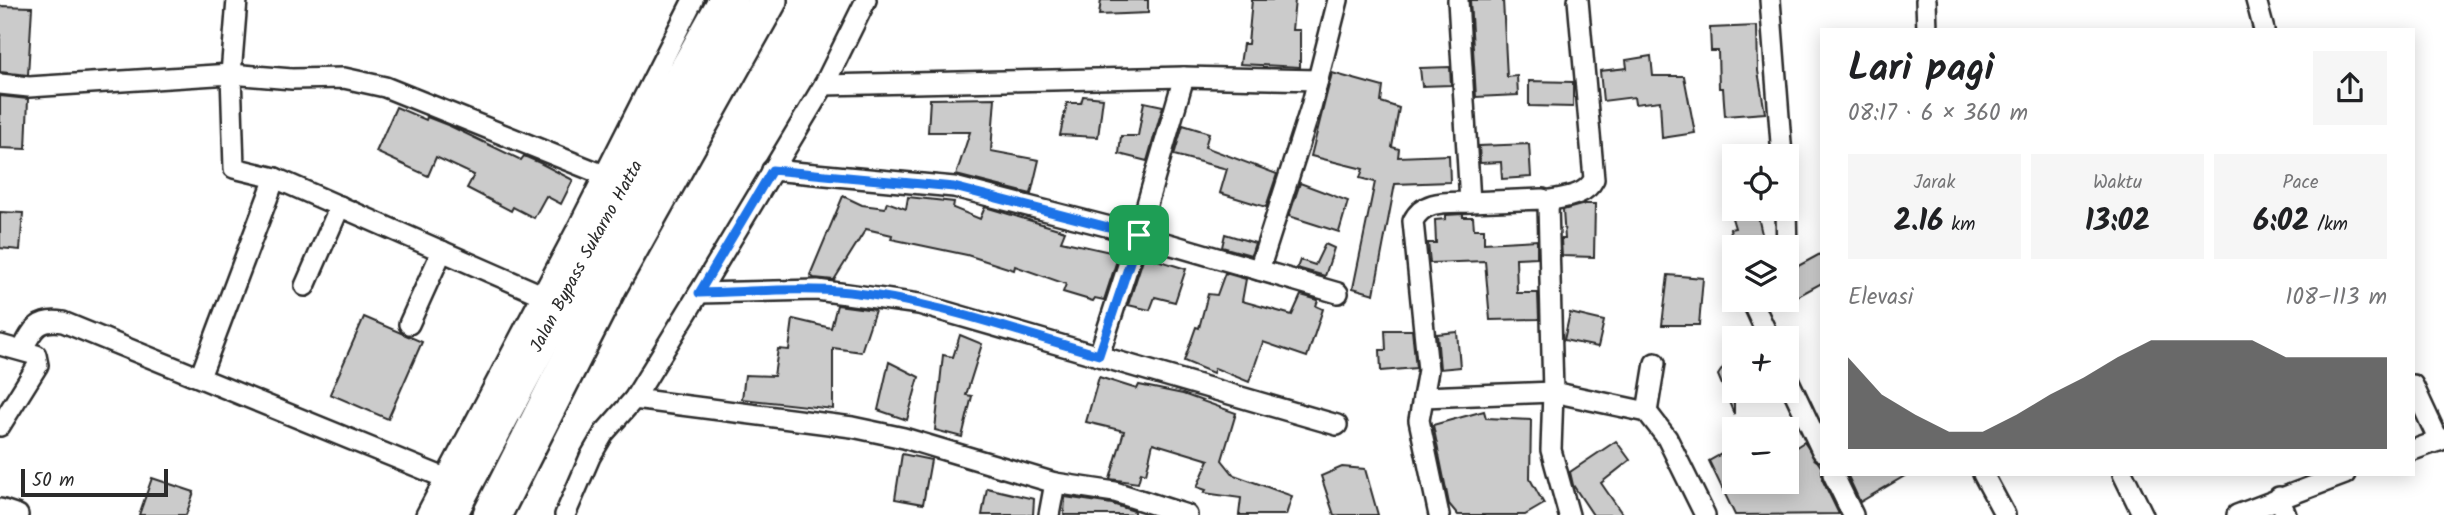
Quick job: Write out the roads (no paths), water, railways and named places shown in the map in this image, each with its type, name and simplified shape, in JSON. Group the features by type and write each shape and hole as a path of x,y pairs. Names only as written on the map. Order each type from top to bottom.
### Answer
{"highway":[{"name":"Jalan Bypass Sukarno Hatta","path":"447,515 584,257 728,0"},
{"name":"Jalan Bypass Sukarno Hatta","path":"492,515 610,284 768,0"}],"street":[{"path":"237,0 231,74 234,168 275,178 542,295"},
{"path":"426,515 693,0"},
{"path":"565,515 590,457 604,433 634,400 699,293 824,85 866,0"},
{"path":"1259,270 1318,80 1338,0"},
{"path":"1458,0 1469,202"},
{"path":"1439,515 1419,420 1428,370 1413,221 1418,211 1431,204 1546,201 1589,188 1594,179 1578,0"},
{"path":"1770,0 1781,144"},
{"path":"1926,0 1927,28"},
{"path":"2256,0 2263,28"},
{"path":"0,84 29,87 231,74 292,79 344,78 385,87 604,175"},
{"path":"824,85 1184,77 1318,80"},
{"path":"1099,355 1139,235 1184,77"},
{"path":"772,170 954,187 1139,235 1338,293"},
{"path":"200,377 275,178"},
{"path":"1546,201 1553,399 1551,450 1569,515"},
{"path":"305,286 340,206"},
{"path":"409,324 442,251"},
{"path":"699,293 817,290 877,296 919,304 1337,425"},
{"path":"22,350 32,330 47,320 63,322 445,478"},
{"path":"0,345 36,355 37,365 0,426"},
{"path":"1647,412 1655,363"},
{"path":"2415,389 2441,440 2415,449"},
{"path":"1423,397 1553,399 1647,412 1667,438 1705,515"},
{"path":"634,400 852,427 904,438 1055,483 1115,492 1187,515"},
{"path":"1799,402 1820,447"},
{"path":"1834,476 1853,515"},
{"path":"1984,476 2005,515"},
{"path":"2124,476 2143,515"},
{"path":"2250,513 2283,506 2341,476"},
{"path":"1049,515 1055,483"},
{"path":"0,509 18,515"}]}
